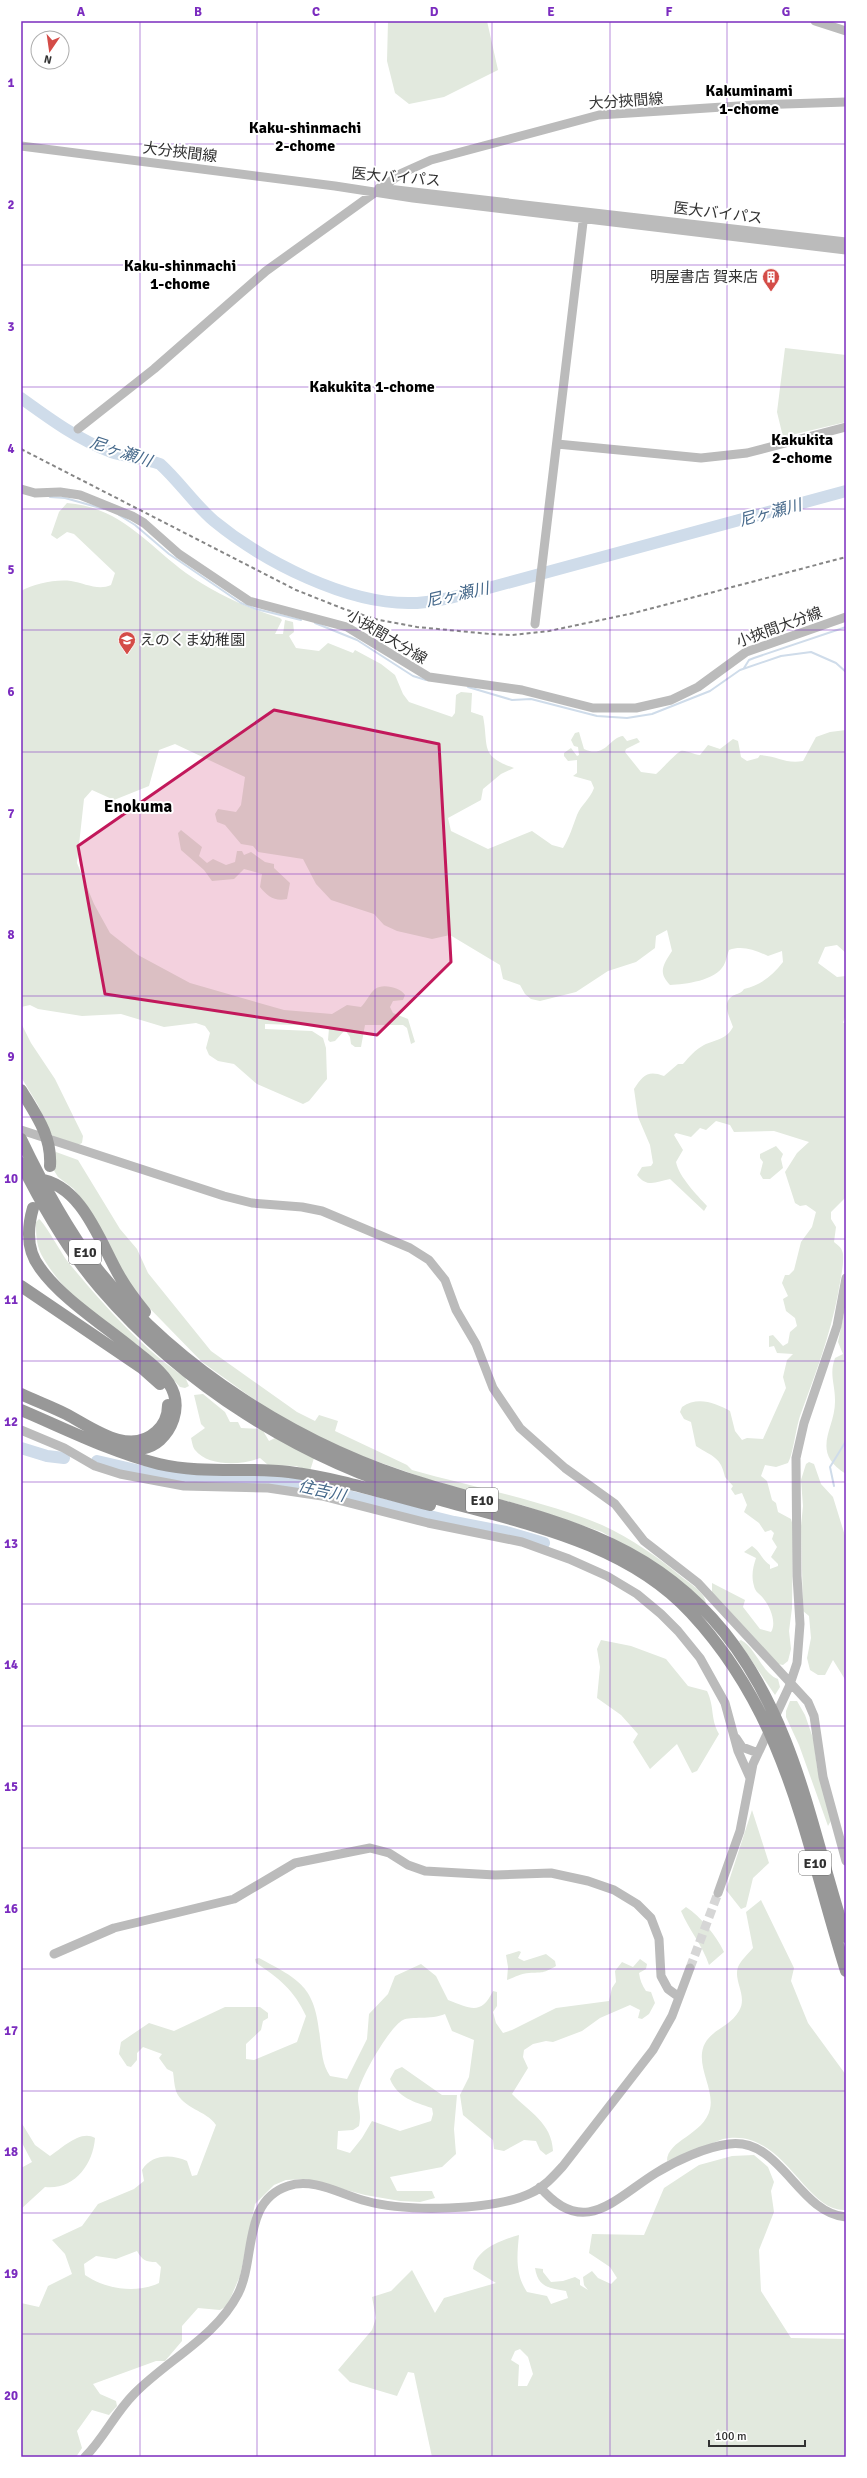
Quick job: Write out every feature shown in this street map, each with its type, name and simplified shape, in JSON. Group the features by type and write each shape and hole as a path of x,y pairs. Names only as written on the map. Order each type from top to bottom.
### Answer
{"highway":[{"path":"21,1090 45,1130 50,1154 50,1166"},
{"name":"E10","path":"21,1139 57,1209 95,1265 123,1299 173,1347 249,1403 320,1445 370,1466 428,1485 559,1522 592,1534 636,1556 684,1591 710,1616 744,1660 785,1752 846,1937"},
{"name":"E10","path":"21,1163 52,1220 75,1255 100,1288 166,1354 217,1393 274,1432 320,1456 368,1477 541,1528 603,1552 631,1567 661,1587 689,1610 716,1640 758,1693"},
{"path":"21,1181 40,1179 60,1187 82,1209 120,1278 173,1347"},
{"path":"33,1208 28,1225 29,1240 31,1252 40,1268 57,1287 161,1373 174,1394 175,1411 173,1424 167,1434 156,1444 144,1449 131,1450 87,1438"},
{"path":"21,1286 151,1375 166,1395 168,1410 162,1425 151,1436 139,1441 126,1442 107,1436 21,1394"},
{"path":"21,1410 132,1456 161,1464 194,1469 287,1472 317,1476 437,1507 541,1528"},
{"name":"E10","path":"785,1752 846,1971"}],"street":[{"path":"815,21 846,31"},
{"name":"大分挾間線","path":"78,429 154,369 271,267 377,190 402,173 423,162 594,116 754,105 846,102"},
{"name":"大分挾間線","path":"21,146 335,186"},
{"name":"医大バイパス","path":"335,186 584,215 846,250"},
{"path":"535,624 584,215"},
{"name":"医大バイパス","path":"584,215 846,242"},
{"path":"557,444 678,457 707,458 747,453 846,427"},
{"name":"小挾間大分線","path":"21,489 35,493 60,492 80,495 132,516 144,523 179,554 249,601 347,627 429,678 522,690 594,708 636,708 671,700 698,687 746,652 846,617"},
{"path":"21,1130 224,1196 252,1203 302,1206 322,1211 410,1248 424,1257 442,1274 456,1310 478,1348 493,1388 520,1428 565,1468 616,1504 644,1541 698,1583 808,1702 814,1716 820,1766 846,1861"},
{"path":"718,1893 740,1831 750,1778 758,1753 791,1682 797,1663 800,1638 796,1458 804,1423 837,1326 846,1278"},
{"path":"21,1430 64,1448 95,1466 120,1474 184,1486 268,1488 322,1496 428,1523 495,1535 569,1559 607,1576 630,1589 678,1631 700,1658 717,1684 728,1709 738,1751 750,1778"},
{"path":"734,1731 740,1745 758,1753"},
{"path":"54,1954 114,1928 234,1899 294,1863 370,1848 389,1853 408,1865 424,1871 495,1875 551,1874 588,1881 614,1890 633,1900 651,1918 659,1939 660,1976 668,1989 679,1997"},
{"path":"84,2457 133,2395 208,2331 230,2308 245,2276 257,2216 266,2200 278,2190 294,2184 309,2184 379,2204 418,2208 503,2202 524,2196 540,2188 554,2176 576,2151 640,2069 667,2026 690,1968"},
{"path":"540,2188 562,2208 578,2213 591,2213 610,2204 669,2166 717,2147 739,2144 752,2147 765,2154 821,2208 837,2216 846,2217"}],"highlighted area":[{"path":"274,710 439,744 451,962 377,1035 105,994 78,846"}],"shaded area":[{"path":"388,21 487,21 498,70 444,97 409,104 395,93 387,61"},
{"path":"785,348 846,355 846,422 783,437 777,412"},
{"path":"67,503 86,506 118,519 186,573 208,587 243,605 280,618 282,620 275,634 283,634 285,620 293,622 294,632 289,636 296,648 319,651 328,643 353,653 355,650 381,664 395,675 403,694 409,702 452,717 455,713 456,695 461,692 472,693 471,712 483,716 486,743 490,754 503,764 514,768 501,774 483,789 481,800 448,818 451,831 488,849 532,831 552,845 563,848 579,811 594,788 591,781 573,776 577,773 577,760 568,761 564,756 564,753 571,748 577,756 579,755 578,747 574,746 571,740 575,733 579,732 584,749 591,751 602,750 618,737 623,736 627,741 637,738 640,742 626,749 625,752 641,772 656,774 681,751 700,755 708,745 720,749 733,739 738,741 741,757 747,761 758,758 760,755 786,761 803,761 816,737 830,732 846,730 846,953 837,945 825,947 818,963 837,977 846,976 846,1014 843,1023 846,1022 846,1197 831,1212 831,1219 836,1227 834,1242 839,1246 843,1254 842,1269 831,1325 800,1416 790,1459 788,1463 776,1467 765,1465 761,1476 767,1481 772,1500 776,1503 778,1512 791,1519 793,1526 792,1608 789,1631 791,1649 788,1661 783,1665 778,1664 712,1594 712,1583 745,1600 743,1607 760,1629 771,1632 773,1628 773,1619 770,1610 766,1601 755,1590 753,1582 753,1572 756,1558 744,1552 752,1546 770,1565 770,1569 778,1566 778,1564 771,1557 777,1547 772,1539 774,1533 771,1530 765,1532 759,1523 744,1512 747,1505 742,1493 735,1495 731,1489 733,1486 725,1477 719,1461 712,1455 696,1446 691,1422 684,1419 680,1412 682,1407 694,1402 700,1401 712,1403 730,1411 735,1431 742,1440 747,1438 763,1439 786,1388 783,1377 787,1360 793,1354 777,1353 774,1346 769,1347 769,1336 773,1335 783,1346 788,1343 790,1332 797,1326 795,1318 786,1311 783,1299 788,1296 782,1283 785,1275 789,1275 794,1270 801,1242 812,1227 816,1212 806,1205 800,1206 795,1203 785,1172 797,1153 809,1142 774,1131 734,1132 730,1125 716,1121 706,1130 700,1128 691,1137 676,1133 674,1135 683,1150 676,1162 678,1168 689,1186 707,1206 704,1211 670,1179 648,1183 644,1182 637,1175 642,1167 651,1166 653,1163 650,1145 638,1117 634,1089 640,1080 646,1075 658,1074 664,1076 678,1064 683,1064 692,1054 704,1045 720,1039 727,1034 733,1027 727,1007 728,1000 744,989 756,985 775,972 783,962 782,951 768,956 744,948 729,950 724,965 714,975 700,981 670,985 663,972 664,964 672,951 667,930 656,936 655,948 636,962 608,971 576,992 540,1001 531,999 525,994 520,985 503,979 500,965 450,935 432,939 397,931 384,925 374,914 331,900 316,884 303,859 258,852 253,846 241,844 225,825 217,822 215,814 218,809 236,812 241,805 245,777 175,744 159,750 149,786 114,800 92,790 84,799 77,863 94,904 110,933 138,955 190,983 284,1010 332,1014 347,1005 361,1007 373,991 378,987 387,986 396,988 405,995 403,1000 393,1001 390,1007 393,1013 408,1019 415,1042 411,1044 407,1028 403,1025 365,1025 361,1047 355,1047 351,1044 350,1037 345,1030 335,1041 330,1042 328,1040 329,1028 327,1026 265,1024 265,1029 312,1031 323,1038 326,1048 327,1079 309,1101 303,1104 257,1084 234,1064 218,1061 209,1055 206,1048 210,1033 205,1026 196,1023 164,1027 121,1014 82,1016 38,1009 30,1005 21,1007 21,591 38,584 52,581 71,581 96,587 106,587 111,585 115,573 74,534 67,532 57,539 51,535 59,512"},
{"path":"181,830 202,847 199,856 207,863 213,859 226,865 235,862 237,851 242,851 244,855 251,852 265,862 274,864 274,868 290,883 287,899 279,900 268,896 260,887 262,874 244,869 234,879 212,881 204,870 181,850 178,833"},
{"path":"21,1023 31,1043 55,1079 83,1136 82,1143 78,1145 54,1137 50,1133 38,1105 21,1077"},
{"path":"776,1146 783,1154 781,1159 783,1168 770,1179 763,1179 760,1174 763,1162 760,1158 760,1154"},
{"path":"56,1152 78,1160 120,1229 137,1249 148,1273 211,1351 297,1412 315,1421 319,1415 338,1421 335,1431 407,1465 412,1470 580,1516 613,1530 634,1542 664,1563 698,1590 704,1597 706,1605 656,1564 602,1532 525,1506 439,1483 324,1443 262,1405 202,1362 127,1285 87,1210 74,1189 58,1177 53,1169"},
{"path":"39,1219 68,1262 122,1324 153,1353 185,1377 189,1386 185,1388 180,1387 169,1375 99,1319 66,1288 52,1271 39,1250 36,1222"},
{"path":"846,1303 846,1474 835,1465 829,1457 827,1439 834,1411 835,1400 832,1369 835,1358 843,1354 838,1342"},
{"path":"203,1394 225,1412 230,1422 238,1422 241,1428 262,1429 269,1441 275,1438 314,1458 310,1471 296,1466 268,1465 260,1458 244,1462 226,1463 217,1462 201,1456 194,1449 191,1438 205,1428 201,1424 194,1395"},
{"path":"809,1462 814,1464 821,1484 833,1497 846,1539 846,1681 833,1660 825,1675 818,1675 810,1670 807,1658 811,1638 809,1616 803,1611 801,1526 803,1506 801,1480 806,1464"},
{"path":"601,1640 631,1646 666,1659 688,1686 707,1691 711,1703 714,1723 719,1734 697,1771 692,1773 677,1744 650,1769 633,1742 638,1734 621,1715 597,1698 600,1667 597,1649"},
{"path":"741,1640 751,1649 768,1672 778,1679 780,1687 775,1695 741,1645 739,1641"},
{"path":"790,1701 797,1701 805,1715 814,1741 817,1767 832,1819 828,1826 799,1745 786,1717 786,1711"},
{"path":"752,1810 769,1863 753,1878 746,1907 741,1909 726,1890"},
{"path":"761,1900 794,1968 791,1981 808,2023 846,2075 846,2210 831,2207 818,2198 778,2157 762,2145 744,2138 723,2139 667,2161 673,2148 701,2125 710,2109 711,2102 709,2088 703,2067 702,2053 704,2045 712,2034 735,2017 739,2011 742,2000 737,1978 738,1967 753,1948 746,1912"},
{"path":"686,1907 708,1927 724,1952 709,1965 681,1911"},
{"path":"519,1951 521,1952 518,1958 524,1961 546,1954 555,1961 556,1966 545,1971 526,1973 507,1980 508,1967 506,1955"},
{"path":"259,1958 286,1973 304,1988 310,1996 318,2021 325,2067 330,2076 347,2079 367,2039 369,2014 388,1994 395,1976 421,1964 436,1976 448,2000 474,2008 484,2004 489,1999 493,1991 497,1992 497,2006 493,2012 496,2023 503,2033 556,2008 609,2001 612,1988 616,1982 615,1971 622,1962 633,1967 640,1959 647,1964 646,1969 639,1973 639,1976 646,1991 651,1992 655,2003 649,2014 642,2019 638,2018 640,2010 630,2005 600,2018 582,2031 553,2042 546,2041 533,2044 524,2050 523,2057 528,2068 512,2094 544,2125 549,2133 553,2151 546,2155 540,2150 536,2141 524,2140 504,2151 494,2149 493,2140 463,2115 460,2095 469,2077 474,2040 452,2031 445,2014 434,2017 411,2018 403,2020 397,2024 383,2042 369,2066 360,2086 358,2093 360,2116 359,2126 353,2130 338,2131 337,2149 350,2153 362,2138 372,2121 400,2131 431,2121 433,2114 432,2108 407,2098 397,2091 393,2085 390,2079 395,2070 402,2067 442,2095 457,2095 454,2129 456,2154 442,2167 390,2177 397,2191 432,2191 435,2198 420,2202 400,2201 365,2195 305,2179 286,2180 274,2185 255,2204 240,2276 227,2306 220,2310 198,2308 182,2326 182,2341 165,2361 156,2361 93,2384 100,2394 116,2401 117,2406 109,2415 92,2410 77,2431 82,2448 76,2457 21,2457 21,2303 39,2307 48,2286 72,2274 65,2254 52,2240 82,2226 98,2204 134,2189 144,2181 142,2170 156,2158 175,2157 187,2161 192,2176 197,2175 216,2125 207,2116 189,2106 179,2097 175,2089 173,2072 167,2069 159,2058 162,2054 143,2047 137,2053 137,2060 131,2067 127,2066 119,2054 121,2042 149,2023 174,2031 225,2007 260,2007 268,2013 268,2018 263,2021 261,2030 246,2044 246,2059 254,2060 297,2042 306,2016 296,1999 285,1985 256,1963 255,1959","holes":["137,2251 145,2260 156,2262 161,2267 159,2283 131,2289 111,2287 85,2275 84,2264 96,2256 116,2259"]},
{"path":"21,2122 35,2145 50,2156 66,2144 78,2138 90,2136 95,2138 90,2157 80,2174 65,2184 55,2187 45,2187 21,2209 21,2168 32,2162 21,2141"},
{"path":"754,2155 768,2167 774,2182 771,2191 774,2212 759,2250 761,2291 791,2338 846,2339 846,2457 432,2457 414,2373 408,2372 397,2396 350,2382 338,2370 372,2330 376,2318 372,2297 391,2291 412,2270 435,2313 444,2298 496,2283 473,2269 475,2262 484,2251 491,2246 512,2237 519,2235 517,2258 520,2278 527,2292 547,2296 551,2304 568,2298 566,2291 546,2286 539,2280 535,2268 543,2269 543,2272 551,2282 563,2281 575,2277 580,2280 580,2285 588,2290 584,2285 583,2277 592,2271 598,2278 611,2284 617,2278 610,2267 589,2253 592,2234 644,2235 664,2188 699,2165 732,2156","holes":["520,2349 528,2357 533,2374 527,2386 518,2386 519,2365 511,2360 515,2351"]}],"waterway":[{"name":"尼ヶ瀬川","path":"21,398 64,428 99,447 117,454 160,464 214,521 257,551 282,565 335,589 362,597 388,602 413,603 442,600 846,491"},
{"path":"50,497 65,498 104,509"},
{"path":"119,515 135,525 169,554 241,603 256,609 301,620"},
{"path":"315,623 357,640 413,676 426,680"},
{"path":"744,668 749,660 846,627"},
{"path":"468,687 512,700 531,699 597,716 627,718 652,714 710,691 740,670 781,656 811,652 836,663 846,672"},
{"path":"834,1486 830,1467 846,1441"},
{"name":"住吉川","path":"21,1448 47,1456 64,1458"},
{"name":"住吉川","path":"97,1461 149,1473 184,1478 295,1483 454,1522 506,1532 544,1543"}],"tunnel":[{"path":"690,1968 718,1893"}],"railway":[{"path":"21,449 296,590 344,609 379,620 417,627 512,635 549,631 634,613 846,557"}],"place":[{"name":"明屋書店 賀来店","path":"771,292"},
{"name":"えのくま幼稚園","path":"127,655"}],"district":[{"name":"Kakuminami 1-chome","path":"749,99"},
{"name":"Kaku-shinmachi 2-chome","path":"305,136"},
{"name":"Kaku-shinmachi 1-chome","path":"180,274"},
{"name":"Kakukita 1-chome","path":"372,386"},
{"name":"Kakukita 2-chome","path":"802,448"},
{"name":"Enokuma","path":"138,806"}]}
